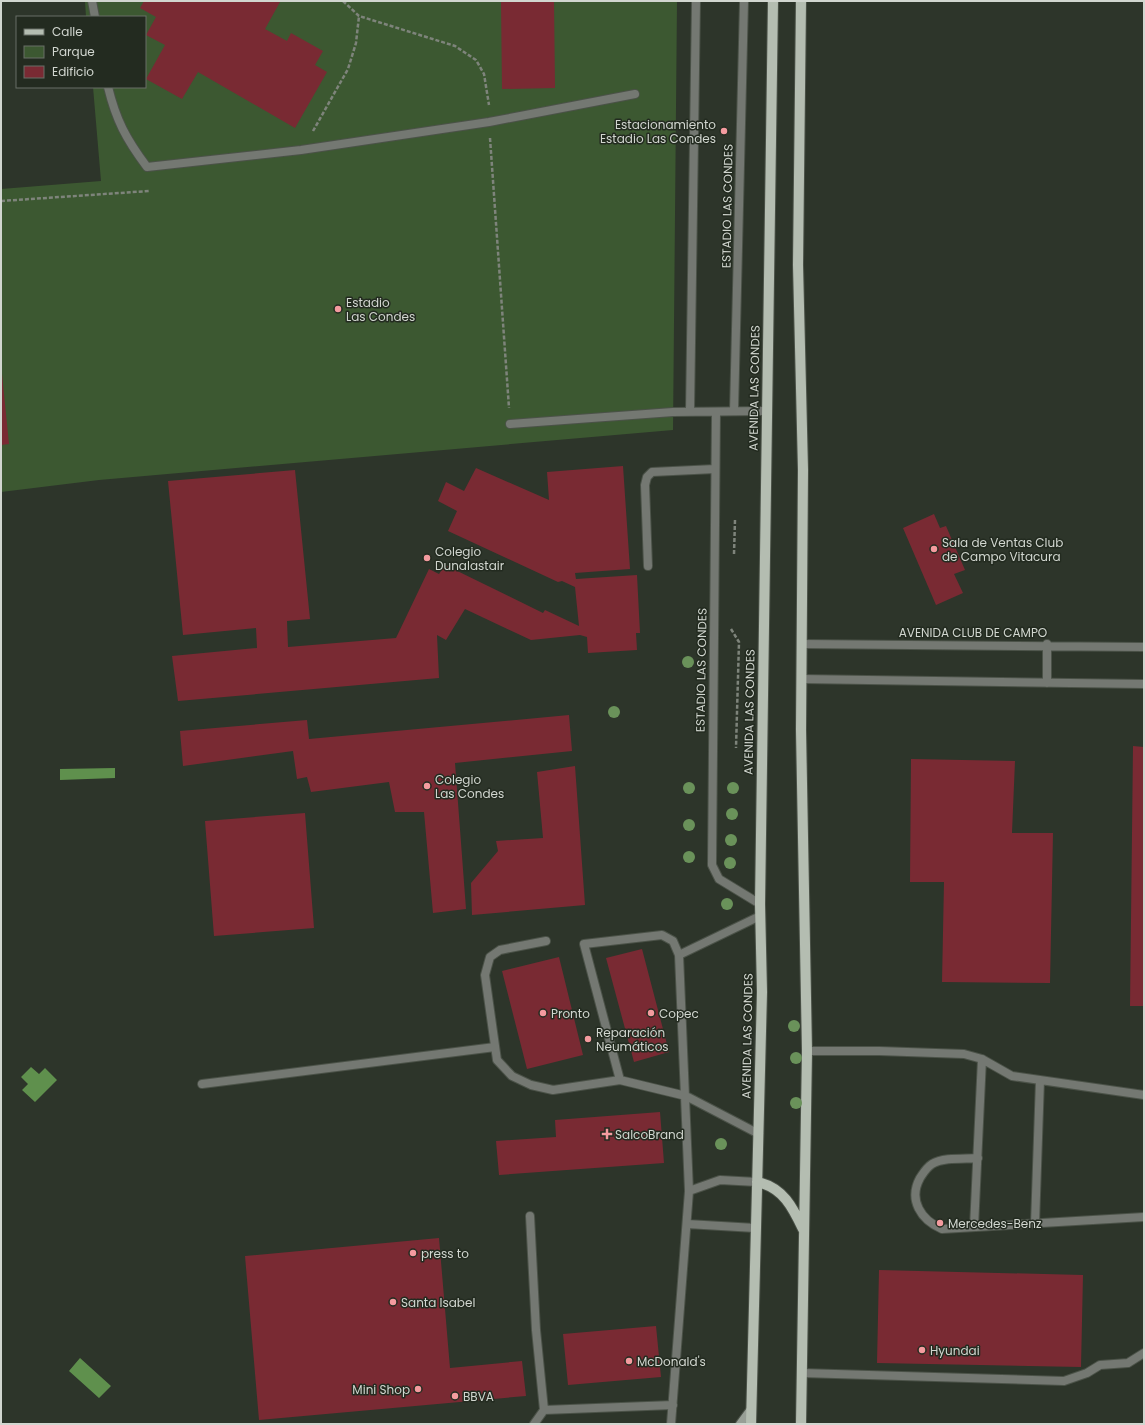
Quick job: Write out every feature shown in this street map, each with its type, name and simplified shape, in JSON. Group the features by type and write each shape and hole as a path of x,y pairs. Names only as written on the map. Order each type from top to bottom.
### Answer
{"main road":[{"name":"AVENIDA LAS CONDES","path":"751,1424 762,992 760,904 773,1"},
{"path":"801,1 798,265 803,470 801,679 807,1052 801,1424"},
{"path":"757,1182 768,1184 784,1196 805,1233"},
{"path":"740,1424 751,1409"}],"street":[{"path":"92,1 95,16"},
{"path":"690,412 696,1"},
{"name":"ESTADIO LAS CONDES","path":"734,411 744,1"},
{"path":"108,88 114,110 125,137 147,167 301,150 489,122 635,94"},
{"path":"510,424 690,412 767,411"},
{"name":"ESTADIO LAS CONDES","path":"716,412 712,866 719,879 760,904"},
{"path":"648,566 645,485 647,477 652,472 715,469"},
{"name":"AVENIDA CLUB DE CAMPO","path":"801,644 1047,644 1144,646"},
{"path":"1047,644 1048,683"},
{"path":"801,679 1144,684"},
{"path":"678,955 760,916"},
{"path":"620,1080 584,944 662,935 673,941 678,955 686,1096 689,1191 671,1424"},
{"path":"546,941 500,950 490,957 486,975 497,1060 512,1076 530,1085 553,1090 620,1080 686,1096 759,1134"},
{"path":"202,1084 495,1047"},
{"path":"807,1052 879,1051 954,1053 982,1059 1012,1076 1144,1095"},
{"path":"974,1227 982,1059"},
{"path":"1035,1224 1040,1080"},
{"path":"978,1158 943,1161 933,1164 925,1169 915,1190 915,1201 922,1216 932,1225 942,1229 1144,1217"},
{"path":"689,1191 720,1180 757,1182"},
{"path":"530,1216 536,1330 544,1410 534,1424"},
{"path":"687,1224 755,1228"},
{"path":"802,1373 1064,1382 1086,1373 1100,1365 1128,1363 1144,1353"},
{"path":"544,1410 673,1405"}],"path":[{"path":"343,1 359,16 388,27 455,46 476,60 484,74 489,106 510,424"},
{"path":"301,150 348,69 356,43 359,16"},
{"path":"1,202 149,191"},
{"path":"734,559 735,520"},
{"path":"731,628 739,642 736,748"}],"green space":[{"name":"Estadio Las Condes","path":"85,1 677,1 673,430 99,480 1,492 1,189 101,181 93,88 146,88 146,16 86,16"}],"shaded area":[{"path":"115,768 115,778 60,780 60,769"},
{"path":"31,1067 39,1074 45,1068 57,1080 35,1102 22,1090 28,1084 21,1077"},
{"path":"80,1358 111,1386 99,1398 69,1371"}],"building":[{"path":"144,1 280,2 265,29 287,41 291,33 323,51 315,65 327,72 295,128 198,72 182,99 146,79 165,45 146,35 156,17 140,8"},
{"path":"501,1 554,1 555,88 502,89"},
{"path":"1,364 9,444 1,445"},
{"path":"623,466 630,569 575,573 576,579 637,575 640,633 636,633 637,650 588,653 587,637 580,635 531,640 465,609 446,640 437,635 439,678 178,701 172,656 257,648 256,628 183,635 168,481 295,470 310,619 287,621 288,647 396,638 429,569 439,574 445,565 543,613 545,610 579,626 575,587 562,581 558,582 448,531 457,511 438,501 446,482 464,491 476,468 549,500 547,472"},
{"name":"Sala de Ventas Club de Campo Vitacura","path":"934,514 940,528 946,526 965,570 954,574 963,593 936,605 903,528"},
{"path":"569,715 572,751 455,763 466,909 433,913 424,812 395,812 389,782 311,792 307,777 297,779 293,751 183,766 180,731 307,720 309,739"},
{"path":"1133,746 1144,747 1144,1006 1130,1006"},
{"path":"911,759 1015,761 1012,833 1053,833 1050,983 942,982 944,882 910,882"},
{"path":"575,766 585,905 472,915 471,883 498,851 496,841 543,838 537,772"},
{"path":"305,813 314,928 214,936 205,821"},
{"path":"642,949 669,1052 634,1062 606,958"},
{"name":"Pronto","path":"559,957 583,1055 527,1069 502,971"},
{"path":"660,1112 664,1163 499,1175 496,1141 556,1137 555,1120"},
{"path":"439,1238 450,1368 522,1361 526,1396 259,1420 245,1256"},
{"path":"879,1270 1083,1275 1081,1367 877,1363"},
{"path":"656,1326 661,1377 568,1385 563,1334"}],"place":[{"name":"Estacionamiento Estadio Las Condes","path":"724,131"},
{"name":"Estadio Las Condes","path":"338,309"},
{"name":"Sala de Ventas Club de Campo Vitacura","path":"934,549"},
{"name":"Colegio Dunalastair","path":"427,558"},
{"name":"Colegio Las Condes","path":"427,786"},
{"name":"Pronto","path":"543,1013"},
{"name":"Copec","path":"651,1013"},
{"name":"Reparación Neumáticos","path":"588,1039"},
{"name":"SalcoBrand","path":"607,1134"},
{"name":"Mercedes-Benz","path":"940,1223"},
{"name":"press to","path":"413,1253"},
{"name":"Santa Isabel","path":"393,1302"},
{"name":"Hyundai","path":"922,1350"},
{"name":"McDonald's","path":"629,1361"},
{"name":"Mini Shop","path":"418,1389"},
{"name":"BBVA","path":"455,1396"}]}
